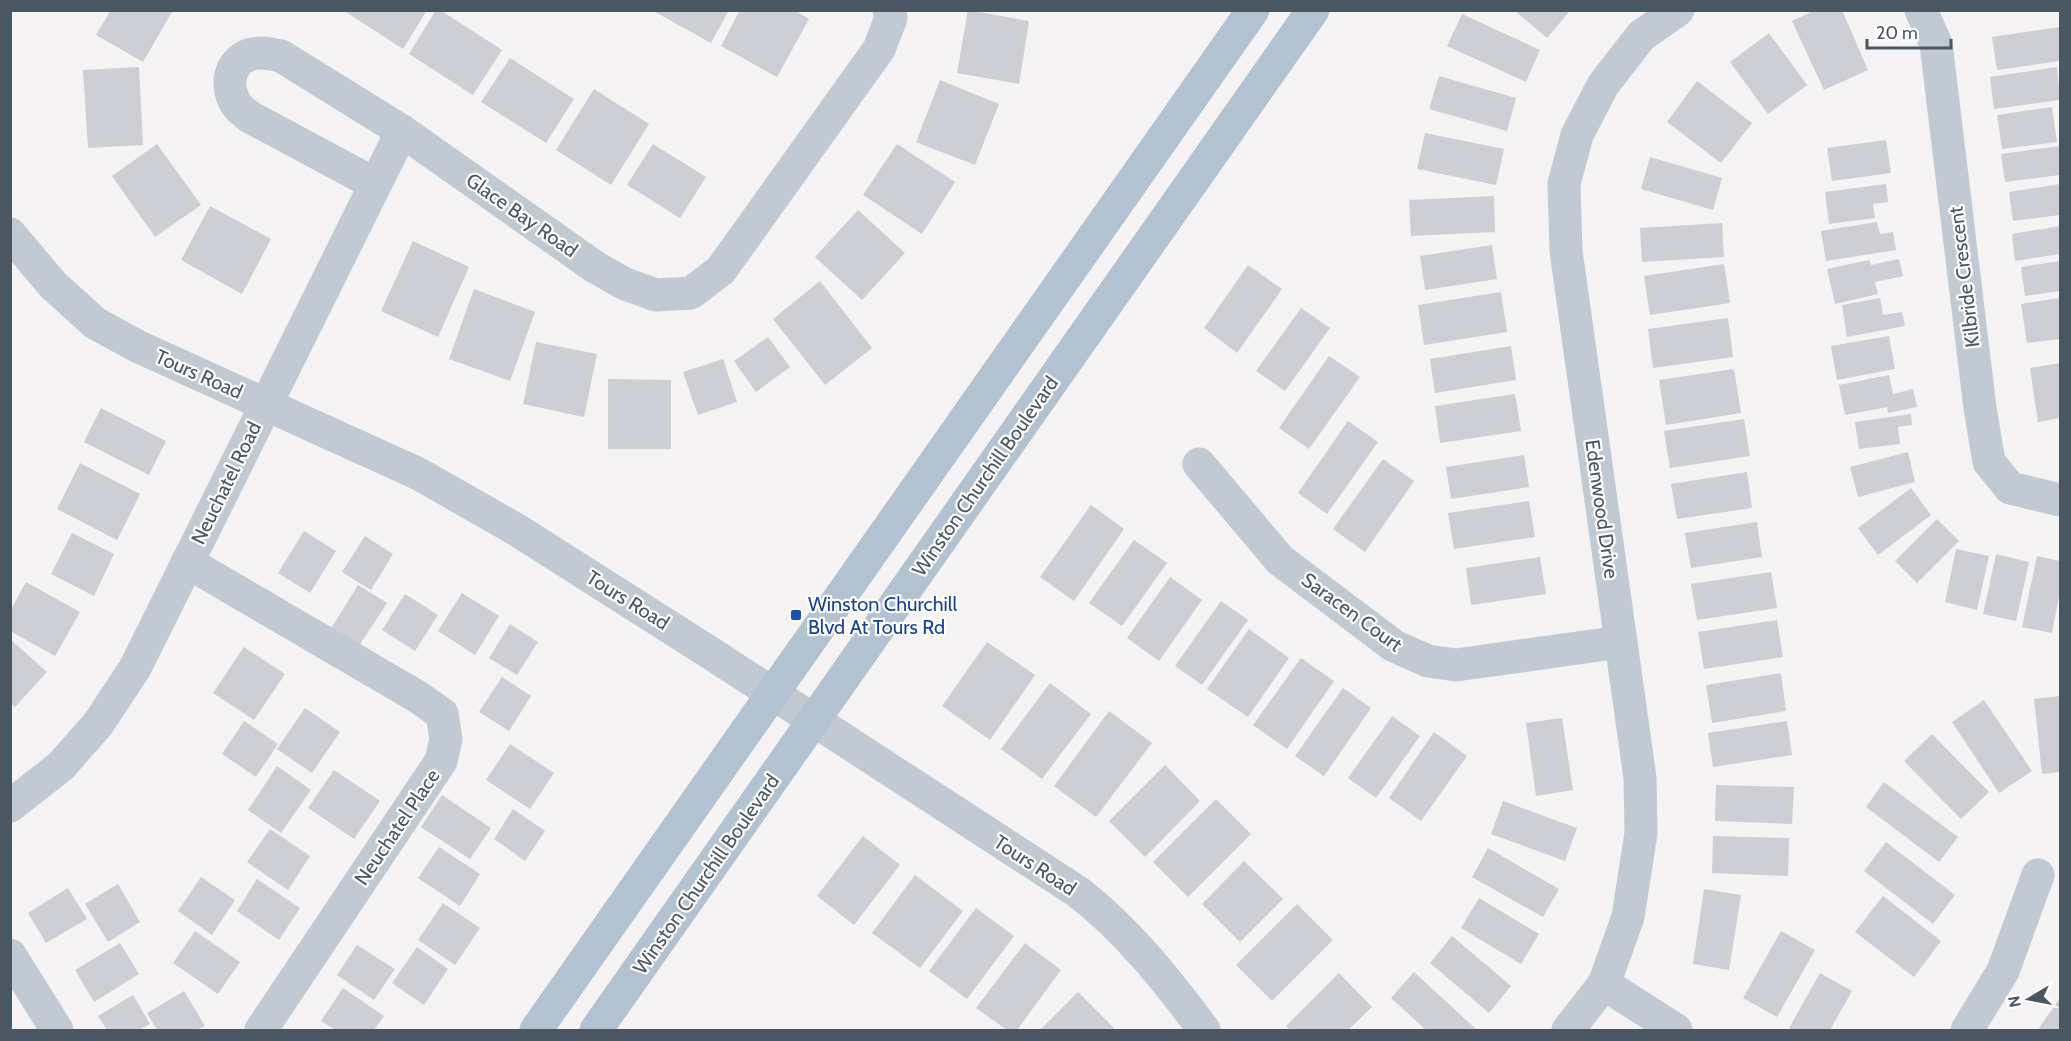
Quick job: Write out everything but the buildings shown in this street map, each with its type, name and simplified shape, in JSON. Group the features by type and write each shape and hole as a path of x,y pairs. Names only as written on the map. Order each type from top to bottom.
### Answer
{"main road":[{"path":"536,1030 1253,10"},
{"name":"Winston Churchill Boulevard","path":"596,1030 1313,10"}],"street":[{"name":"Glace Bay Road","path":"375,184 250,117 236,105 230,89 231,71 241,59 260,52 281,56 402,130 596,267 625,284 656,295 691,293 721,270 879,49 891,18 889,10"},
{"name":"Edenwood Drive","path":"1568,1030 1604,984 1628,917 1641,833 1640,778 1566,251 1564,184 1577,135 1603,85 1641,36 1678,10"},
{"name":"Kilbride Crescent","path":"1921,10 1936,44 1980,408 1989,462 2010,488 2061,500"},
{"name":"Neuchatel Road","path":"10,806 61,766 98,724 135,668 402,130"},
{"name":"Tours Road","path":"10,234 53,285 95,323 137,346 419,474 517,530 773,693 1078,892 1107,914 1154,966 1204,1030"},
{"name":"Saracen Court","path":"1199,464 1280,560 1394,646 1428,661 1456,665 1621,642"},
{"name":"Neuchatel Place","path":"187,562 418,697 442,714 446,739 441,761 261,1030"},
{"path":"1967,1030 2003,971 2038,875"},
{"path":"10,955 57,1030"},
{"path":"1604,984 1676,1030"}],"place":[{"name":"Winston Churchill Blvd At Tours Rd","path":"796,615"}]}
